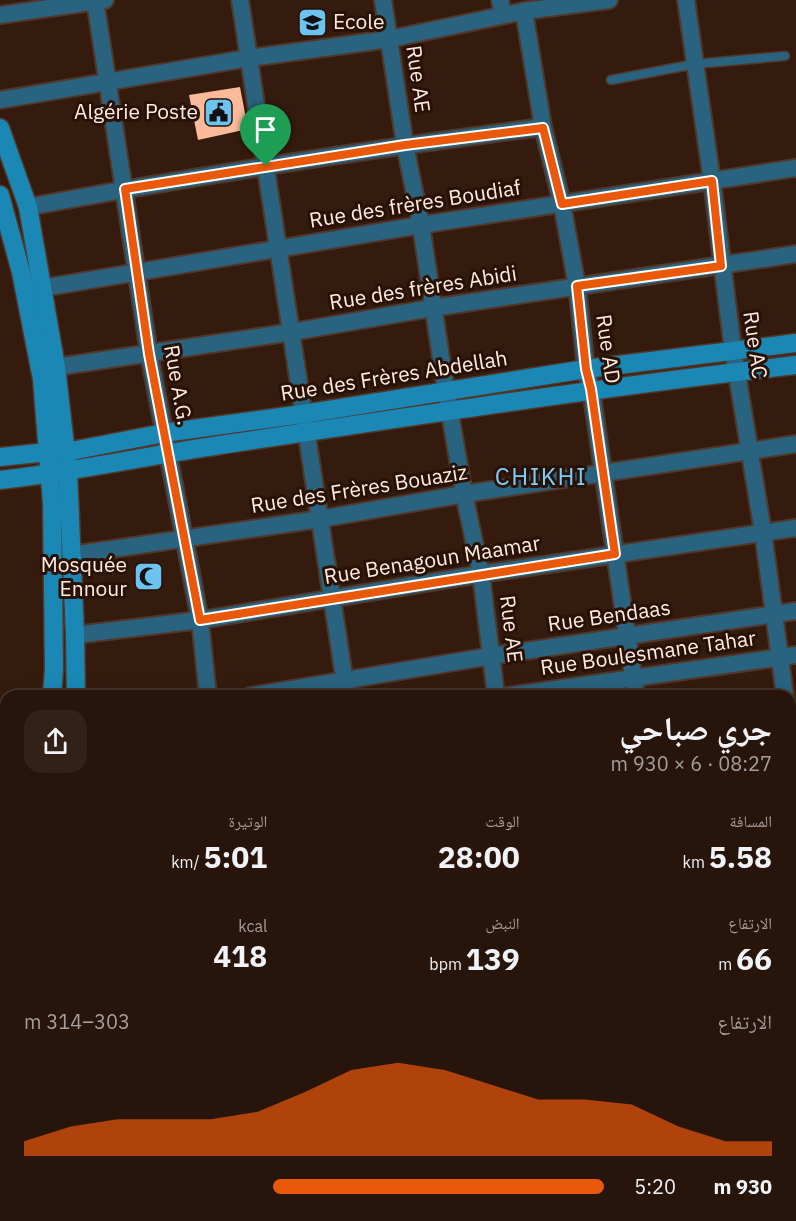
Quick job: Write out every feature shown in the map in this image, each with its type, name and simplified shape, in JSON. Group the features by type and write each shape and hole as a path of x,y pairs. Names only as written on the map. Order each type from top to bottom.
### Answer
{"main road":[{"path":"0,128 28,207 56,367 68,472 76,690"},
{"path":"0,195 21,272 42,379 52,503 52,690"},
{"name":"Rue des Frères Abdellah","path":"0,457 66,452 164,433 303,414 586,369 796,343"},
{"name":"Rue des Frères Abdellah","path":"0,480 68,472 168,453 591,389 796,365"}],"street":[{"path":"240,0 346,688"},
{"name":"Rue AE","path":"384,0 405,145 421,225 446,391 481,574 495,690"},
{"path":"0,100 249,58 390,39 502,8 524,11 606,0"},
{"name":"Rue AC","path":"686,0 736,372 763,532 784,690"},
{"path":"0,15 99,1"},
{"name":"Rue A.G.","path":"99,1 108,82 136,272 149,354 200,620 207,690"},
{"name":"Rue AD","path":"524,11 543,128 562,204 577,286 586,369 591,389 635,688"},
{"path":"28,207 266,166 405,145 543,128"},
{"name":"Rue des frères Boudiaf","path":"42,288 421,225 796,168"},
{"name":"Rue des frères Abidi","path":"56,367 796,254"},
{"name":"Rue des Frères Bouaziz","path":"71,555 320,519 464,494 796,444"},
{"name":"Rue Benagoun Maamar","path":"75,635 200,620 481,574 796,528"},
{"name":"Rue Bendaas","path":"322,690 346,688 491,656 796,611"},
{"name":"Rue Boulesmane Tahar","path":"603,690 635,688 796,655"}],"lane":[{"path":"611,80 695,64 785,56"}],"building":[{"name":"Algérie Poste","path":"240,87 248,129 198,140 189,95"}],"place":[{"name":"Ecole","path":"312,22"},
{"name":"Algérie Poste","path":"219,112"},
{"name":"Mosquée Ennour","path":"148,577"}],"district":[{"name":"CHIKHI","path":"541,477"}],"route":[{"path":"543,128 562,204 712,181 721,266 577,286 586,369 591,389 615,554 200,620 149,354 125,189 266,166 405,145 543,128"}]}
